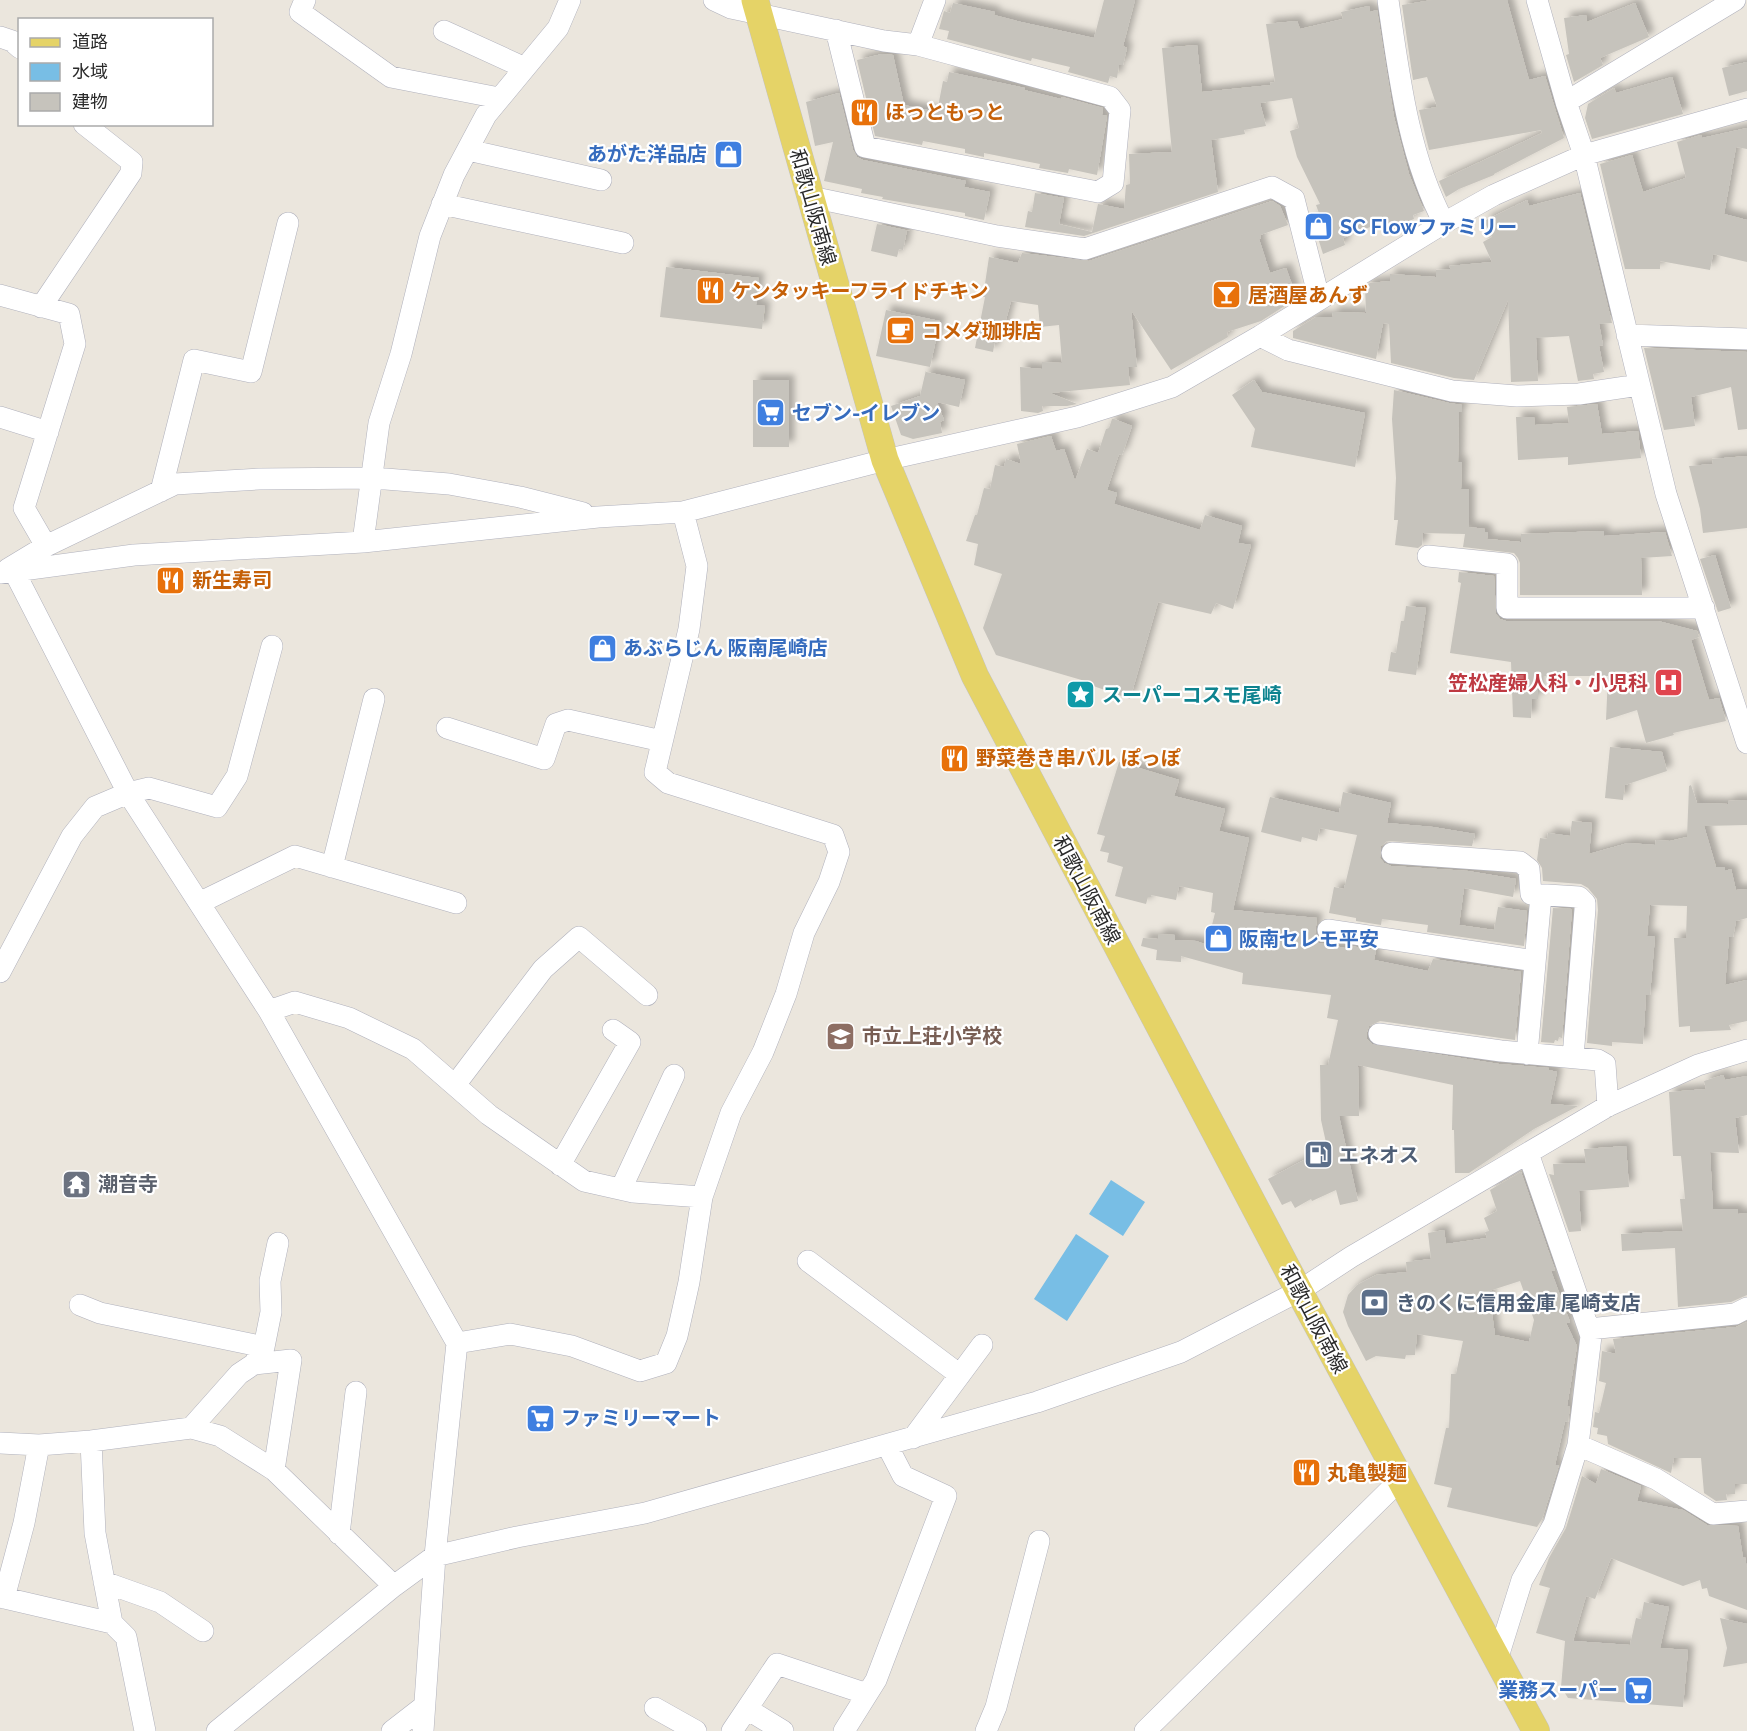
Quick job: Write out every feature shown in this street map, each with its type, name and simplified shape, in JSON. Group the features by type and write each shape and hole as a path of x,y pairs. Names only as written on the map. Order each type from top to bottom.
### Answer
{"main road":[{"name":"和歌山阪南線","path":"757,6 885,460 975,676 1299,1291 1536,1731"}],"street":[{"path":"305,0 300,12 391,76 499,98"},
{"path":"363,542 379,423 401,354 430,236 442,204 486,115 558,28 570,0"},
{"path":"714,0 731,8 757,6 836,30 884,41 918,45 1110,97 1120,110 1113,183 1098,192 865,147 836,30"},
{"path":"918,45 935,0"},
{"path":"1388,0 1415,152 1432,200 1444,223"},
{"path":"1537,0 1566,102 1584,155 1666,494 1747,743"},
{"path":"1566,102 1735,0"},
{"path":"444,31 525,68"},
{"path":"0,36 18,46"},
{"path":"5,572 134,555 363,542 598,517 683,512 885,460 1077,417 1173,387 1494,195 1584,155 1747,109"},
{"path":"41,307 131,173 132,162 87,126"},
{"path":"468,150 601,180"},
{"path":"811,197 997,236 1085,249 1272,187 1294,199 1319,298"},
{"path":"442,204 623,243"},
{"path":"161,491 194,360 251,372 288,223"},
{"path":"0,295 69,314 75,344 24,508 46,546"},
{"path":"1627,335 1747,339"},
{"path":"1260,336 1288,350 1452,391 1517,396 1579,394 1639,386"},
{"path":"0,417 48,432"},
{"path":"5,572 46,546 175,484 259,479 373,478 449,484 520,497 598,517"},
{"path":"457,1343 510,1334 572,1346 640,1371 666,1363 677,1336 689,1282 702,1197 731,1113 763,1052 786,994 804,933 829,882 839,852 833,835 668,783 655,772 689,629 697,566 683,512"},
{"path":"1428,556 1507,564 1508,608 1704,608"},
{"path":"5,572 128,793 269,1011 457,1343 435,1556 423,1731"},
{"path":"0,972 72,836 95,807 128,793 149,788 217,807 237,776 272,646"},
{"path":"332,867 374,699"},
{"path":"447,728 544,759 556,724 568,720 662,741"},
{"path":"1392,853 1520,862 1529,869 1531,894 1579,897 1585,903 1573,1058"},
{"path":"199,903 295,856 456,903"},
{"path":"1527,1054 1541,895"},
{"path":"1328,930 1536,961"},
{"path":"455,1085 543,969 579,937 647,995"},
{"path":"269,1011 295,1002 349,1018 413,1048 489,1115 584,1181 621,1189 702,1197"},
{"path":"560,1165 630,1042 613,1030"},
{"path":"1380,1034 1527,1054 1603,1061 1608,1106"},
{"path":"217,1731 394,1586 435,1556 517,1537 645,1513 1037,1402 1181,1352 1299,1291 1351,1257 1608,1106 1698,1065 1747,1050"},
{"path":"621,1189 674,1075"},
{"path":"1497,1660 1522,1580 1554,1524 1578,1445 1591,1336 1528,1153"},
{"path":"191,1428 239,1374 259,1356 271,1312 270,1281 278,1243"},
{"path":"808,1261 960,1375"},
{"path":"80,1305 100,1313 259,1356 291,1360 274,1470"},
{"path":"1588,1329 1735,1314 1747,1308"},
{"path":"913,1438 982,1345"},
{"path":"339,1534 356,1392"},
{"path":"0,1443 39,1445 92,1441 191,1428 220,1436 274,1470 394,1586"},
{"path":"92,1441 95,1533 112,1623"},
{"path":"39,1445 24,1523 2,1597 112,1623 126,1637 145,1731"},
{"path":"844,1731 876,1680 946,1496 903,1476 887,1445"},
{"path":"1578,1445 1656,1479 1713,1514 1747,1511"},
{"path":"1145,1731 1400,1480"},
{"path":"986,1731 996,1707 1040,1541"},
{"path":"104,1582 160,1602 203,1631"},
{"path":"732,1731 777,1664 867,1694"},
{"path":"392,1731 423,1707"},
{"path":"655,1708 696,1731"},
{"path":"747,1709 783,1731"}],"water":[{"path":"1111,1180 1145,1202 1123,1236 1089,1214"},
{"path":"1076,1234 1109,1256 1067,1321 1034,1299"}],"building":[{"path":"1104,0 1135,0 1123,46 1127,48 1123,65 1119,65 1117,78 1110,76 1108,83 1068,72 1070,67 1032,58 1031,61 947,39 949,31 939,29 944,11 950,13 953,3 995,12 994,15 1021,22 1094,38"},
{"path":"1432,0 1507,0 1529,80 1545,76 1564,138 1446,197 1439,181 1542,133 1541,130 1429,150 1419,110 1437,107 1427,77 1413,80 1402,5"},
{"path":"1635,3 1649,37 1600,58 1603,65 1574,82 1566,55 1569,54 1564,18 1586,15 1587,22"},
{"path":"1369,6 1370,12 1377,10 1394,117 1409,174 1424,211 1413,215 1414,219 1396,226 1394,222 1387,224 1385,221 1343,238 1345,245 1323,254 1312,219 1320,216 1316,205 1320,204 1297,157 1290,131 1299,128 1292,98 1260,103 1266,126 1244,130 1245,134 1211,140 1218,192 1084,236 1025,227 1028,211 1032,212 1035,193 1064,198 1059,224 1092,232 1098,204 1124,209 1126,185 1130,184 1129,154 1172,152 1162,48 1197,45 1202,92 1271,85 1270,83 1275,82 1266,24 1297,21 1300,29 1343,19 1341,12"},
{"path":"882,54 893,55 904,105 937,112 943,81 947,82 949,72 1103,108 1102,115 1107,116 1097,175 1069,169 1068,173 1039,168 1040,164 984,153 984,157 965,153 965,149 923,141 922,145 875,136 857,60"},
{"path":"1747,62 1747,91 1729,96 1722,68"},
{"path":"1672,77 1683,114 1592,139 1585,118 1588,104 1614,88 1616,93"},
{"path":"839,93 853,150 857,157 966,181 964,187 990,192 984,220 965,216 965,213 882,199 883,197 861,193 862,189 824,181 833,142 815,146 806,102"},
{"path":"1747,128 1747,149 1736,147 1724,214 1747,220 1747,262 1713,254 1710,270 1660,261 1660,269 1625,269 1600,164 1632,155 1643,192 1686,178 1677,142 1701,135 1702,138"},
{"path":"1580,193 1612,323 1599,324 1603,345 1599,346 1604,372 1593,374 1594,379 1578,381 1569,336 1536,338 1538,381 1511,382 1508,300 1474,380 1454,378 1391,363 1389,324 1383,323 1376,359 1293,338 1293,331 1316,317 1333,317 1332,312 1366,313 1365,286 1370,283 1390,281 1390,274 1436,277 1436,270 1451,269 1449,266 1492,262 1483,242 1492,237 1484,221 1527,200 1529,206"},
{"path":"1272,201 1280,206 1288,225 1260,235 1259,239 1270,273 1286,268 1297,298 1261,321 1227,332 1228,337 1171,370 1131,310 1137,367 1128,367 1130,385 1050,393 1077,404 1042,406 1043,411 1038,413 1021,411 1020,367 1042,369 1042,362 1062,363 1059,325 1040,327 1038,305 1011,301 1003,331 997,330 993,352 975,348 985,297 983,297 989,257 1018,263 1022,253 1089,261"},
{"path":"877,224 907,230 903,250 899,249 897,257 871,251"},
{"name":"ケンタッキーフライドチキン","path":"666,267 759,278 756,305 765,306 762,329 660,317"},
{"path":"886,310 940,321 930,367 876,356"},
{"path":"1644,348 1747,352 1747,429 1738,430 1731,387 1691,397 1695,426 1664,430"},
{"path":"926,370 926,372 965,380 959,407 937,402 944,420 940,422 942,433 913,439 901,435 891,406 920,396"},
{"name":"セブン-イレブン","path":"753,380 789,380 789,447 753,447"},
{"path":"1254,380 1262,392 1365,413 1355,467 1251,447 1255,429 1232,395"},
{"path":"1394,390 1462,405 1462,412 1459,412 1458,462 1462,462 1461,489 1469,489 1469,527 1485,529 1485,532 1488,532 1487,539 1521,542 1521,534 1604,531 1604,536 1665,532 1672,556 1641,558 1642,595 1520,595 1520,563 1514,553 1463,547 1465,534 1423,533 1422,545 1418,548 1395,545 1398,520 1394,520 1396,478 1392,419"},
{"path":"1597,404 1602,434 1638,431 1641,458 1568,465 1568,457 1518,460 1516,417 1534,417 1535,425 1569,423 1567,407"},
{"path":"1112,419 1132,426 1122,455 1119,454 1107,490 1117,493 1114,504 1200,530 1205,515 1242,526 1238,543 1251,545 1233,609 1216,603 1211,614 1158,602 1130,699 1085,683 1085,681 996,655 983,628 1002,574 974,565 978,544 966,541 975,515 977,515 984,488 990,489 995,465 1004,467 1006,459 1021,464 1017,444 1051,436 1056,451 1064,449 1075,481 1087,449 1098,453"},
{"path":"1747,456 1747,528 1703,533 1700,509 1689,466 1713,464 1712,459"},
{"path":"1715,555 1731,608 1718,612 1700,559"},
{"path":"1459,572 1494,576 1496,614 1500,619 1506,621 1658,621 1697,631 1699,637 1691,640 1709,700 1719,698 1726,721 1673,733 1674,735 1646,743 1637,710 1606,720 1608,676 1538,676 1538,699 1532,699 1531,718 1513,717 1511,662 1450,653 1461,583 1458,582"},
{"path":"1406,606 1426,608 1416,675 1388,671 1391,652 1396,653"},
{"path":"1610,747 1662,752 1667,771 1625,785 1623,800 1605,798"},
{"path":"1119,762 1179,780 1174,796 1225,809 1219,831 1249,838 1233,910 1317,918 1314,942 1350,949 1350,946 1376,950 1374,960 1428,971 1433,959 1521,972 1515,1040 1380,1021 1369,1026 1367,1039 1372,1044 1499,1064 1549,1068 1557,1072 1550,1104 1578,1106 1534,1129 1469,1173 1455,1173 1454,1130 1452,1130 1453,1085 1358,1065 1359,1116 1339,1116 1358,1201 1340,1205 1336,1190 1312,1201 1311,1199 1295,1208 1291,1201 1282,1205 1268,1179 1304,1160 1329,1156 1321,1120 1320,1065 1328,1065 1338,1020 1327,1018 1331,995 1242,984 1243,973 1181,956 1181,962 1156,960 1157,950 1141,946 1143,938 1158,939 1158,934 1175,935 1175,940 1196,941 1207,945 1215,913 1211,912 1213,893 1179,886 1176,900 1151,895 1146,904 1115,896 1123,867 1107,862 1109,853 1100,851 1105,836 1097,834"},
{"path":"1691,785 1697,803 1728,804 1728,801 1747,800 1747,825 1704,826 1716,867 1725,867 1725,871 1731,869 1736,890 1747,889 1747,918 1736,921 1733,937 1729,937 1725,985 1747,980 1747,1021 1729,1025 1731,1030 1690,1032 1690,1026 1679,1027 1674,938 1686,938 1687,906 1650,905 1647,936 1655,936 1650,995 1646,995 1643,1044 1612,1042 1612,1046 1587,1043 1597,899 1588,888 1581,884 1543,881 1542,868 1537,860 1540,838 1547,839 1548,833 1570,836 1572,821 1592,823 1589,854 1628,843 1655,845 1656,840 1670,841 1687,837 1689,786"},
{"path":"1343,792 1391,803 1387,823 1475,834 1472,846 1387,841 1381,846 1380,858 1391,866 1468,871 1516,879 1513,897 1464,888 1459,925 1494,930 1498,907 1527,911 1524,946 1427,932 1428,925 1382,919 1381,925 1329,913 1334,887 1344,889 1357,835 1320,828 1317,841 1302,837 1301,842 1261,832 1270,797 1339,813"},
{"path":"1553,908 1572,909 1562,1038 1559,1037 1554,1043 1541,1042"},
{"path":"1723,1075 1725,1080 1747,1076 1747,1115 1735,1118 1739,1153 1710,1152 1713,1209 1738,1209 1738,1214 1747,1213 1747,1295 1731,1302 1678,1307 1675,1248 1622,1251 1621,1234 1683,1231 1680,1199 1685,1199 1681,1156 1673,1156 1669,1092 1706,1089 1704,1081"},
{"path":"1626,1146 1629,1187 1579,1191 1581,1231 1569,1232 1549,1174 1554,1175 1553,1164 1586,1163 1584,1149"},
{"path":"1521,1172 1555,1270 1551,1271 1570,1322 1566,1323 1577,1346 1567,1406 1570,1406 1568,1422 1565,1421 1555,1465 1559,1465 1542,1519 1537,1527 1447,1507 1452,1488 1434,1484 1446,1428 1449,1428 1451,1374 1456,1374 1463,1341 1417,1334 1415,1355 1406,1355 1405,1359 1376,1356 1366,1361 1343,1312 1348,1295 1357,1285 1376,1275 1407,1272 1406,1262 1431,1259 1428,1233 1444,1230 1446,1244 1487,1238 1485,1232 1489,1231 1484,1218 1497,1211 1490,1190","holes":["1520,1281 1534,1320 1529,1342 1495,1335 1489,1291"]},
{"path":"1747,1322 1747,1484 1735,1484 1735,1494 1726,1494 1727,1500 1716,1501 1704,1493 1701,1458 1674,1458 1671,1473 1608,1444 1607,1436 1597,1434 1598,1428 1593,1427 1595,1412 1599,1413 1606,1383 1599,1381 1602,1351 1616,1354 1613,1339 1736,1327"},
{"path":"1601,1469 1641,1486 1637,1501 1683,1510 1707,1525 1738,1526 1747,1569 1747,1610 1709,1596 1707,1588 1702,1589 1700,1580 1683,1586 1611,1558 1595,1599 1586,1596 1573,1641 1630,1645 1636,1618 1641,1619 1644,1602 1669,1607 1660,1648 1688,1650 1683,1707 1568,1698 1561,1687 1565,1641 1536,1633 1550,1588 1539,1585 1549,1558 1566,1528 1582,1476 1596,1484"},
{"path":"1720,1618 1747,1624 1747,1663 1723,1667 1727,1648"}],"place":[{"name":"ほっともっと","path":"864,112"},
{"name":"あがた洋品店","path":"728,154"},
{"name":"SC Flowファミリー","path":"1319,227"},
{"name":"ケンタッキーフライドチキン","path":"710,291"},
{"name":"居酒屋あんず","path":"1227,295"},
{"name":"コメダ珈琲店","path":"901,331"},
{"name":"セブン-イレブン","path":"771,413"},
{"name":"新生寿司","path":"171,580"},
{"name":"あぶらじん 阪南尾崎店","path":"602,648"},
{"name":"笠松産婦人科・小児科","path":"1669,683"},
{"name":"スーパーコスモ尾崎","path":"1081,695"},
{"name":"野菜巻き串バル ぽっぽ","path":"955,758"},
{"name":"阪南セレモ平安","path":"1218,939"},
{"name":"市立上荘小学校","path":"841,1036"},
{"name":"エネオス","path":"1318,1155"},
{"name":"潮音寺","path":"77,1184"},
{"name":"きのくに信用金庫 尾崎支店","path":"1375,1303"},
{"name":"ファミリーマート","path":"540,1418"},
{"name":"丸亀製麺","path":"1306,1473"},
{"name":"業務スーパー","path":"1639,1690"}]}
